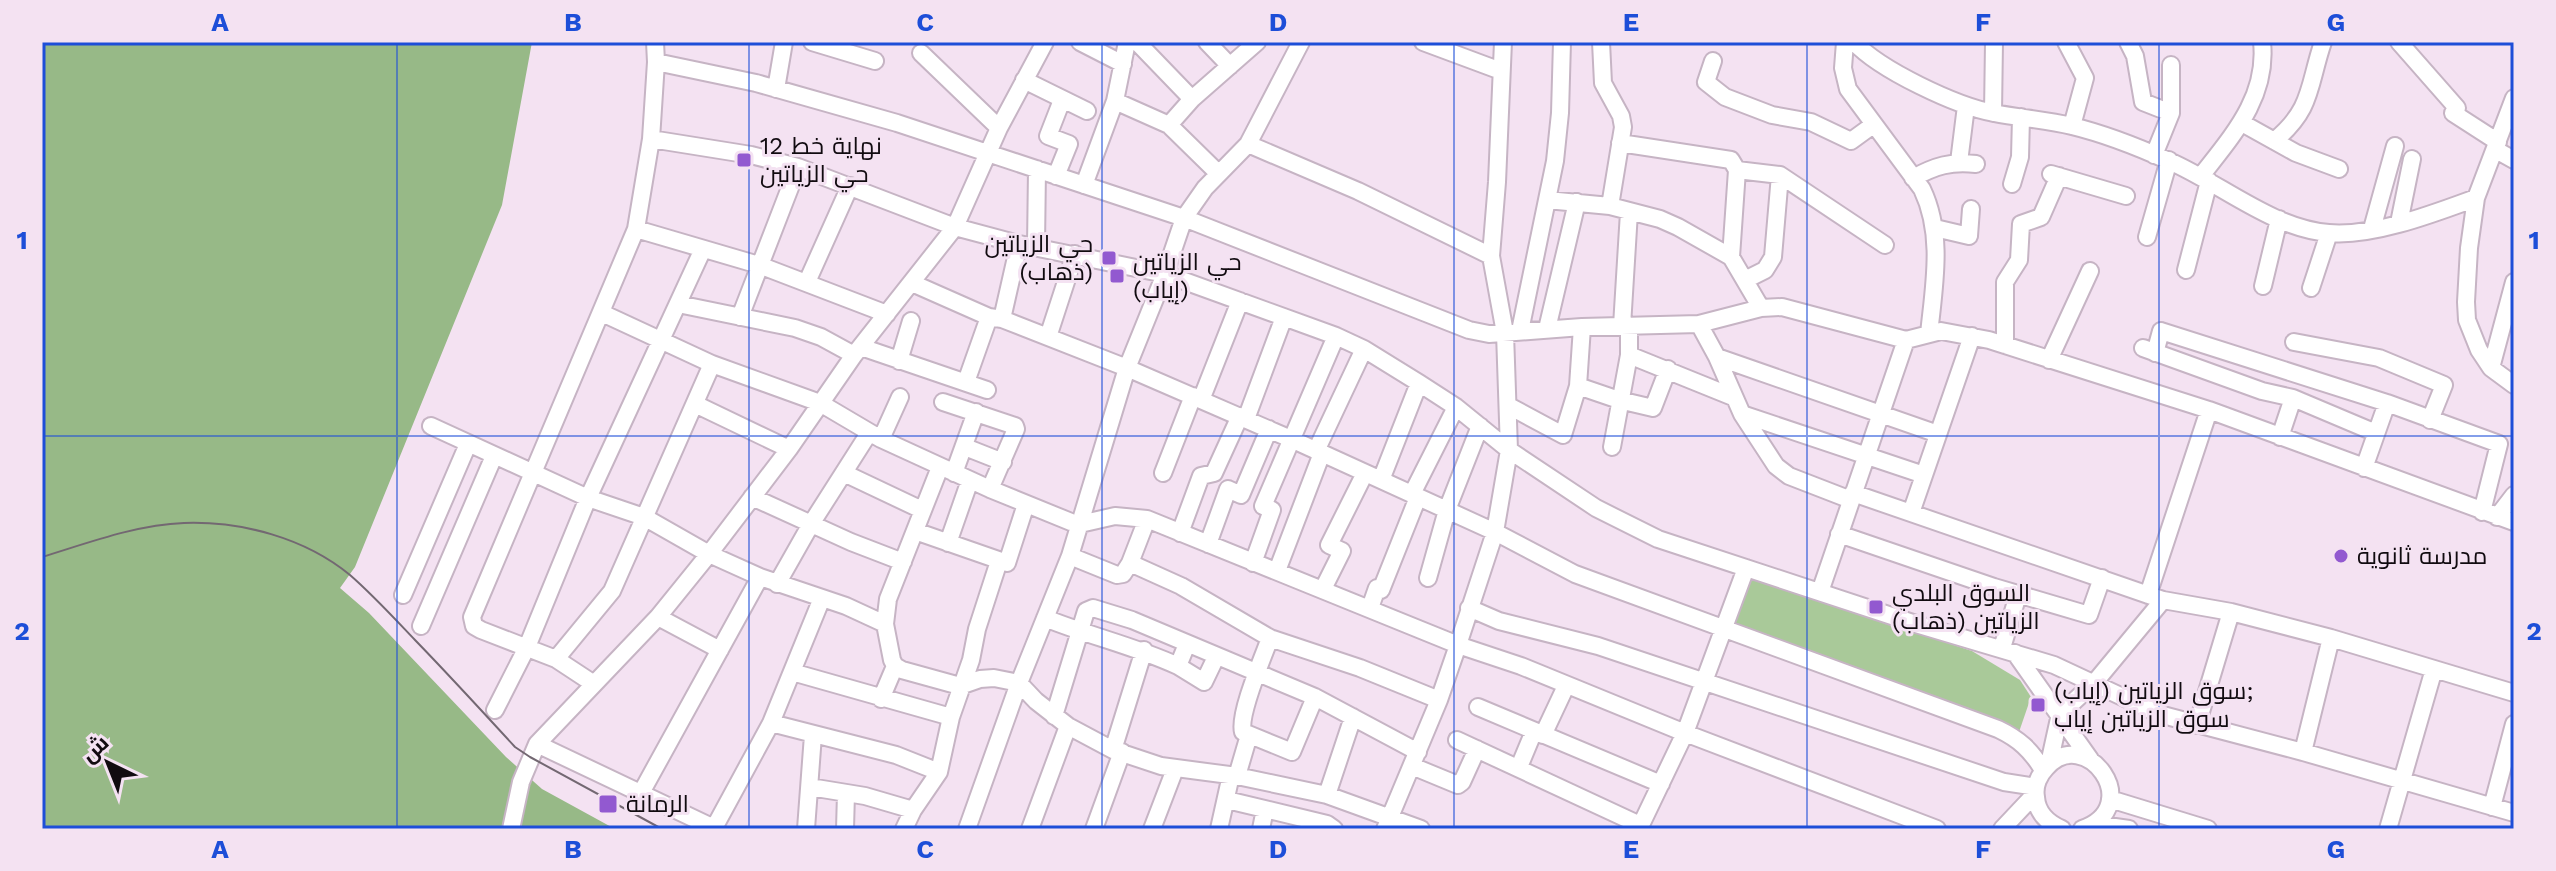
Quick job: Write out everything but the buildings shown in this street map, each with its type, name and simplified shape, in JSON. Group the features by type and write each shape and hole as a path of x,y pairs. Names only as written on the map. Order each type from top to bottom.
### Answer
{"street":[{"path":"594,684 556,659 481,630 471,622 636,229 651,139 655,42"},
{"path":"776,89 784,42"},
{"path":"812,42 875,61"},
{"path":"511,829 521,782 537,744 658,617 709,554 789,449 857,351 955,227 999,128 1045,42"},
{"path":"1080,42 1123,64"},
{"path":"1084,185 1115,101 1127,42"},
{"path":"1207,42 1230,66"},
{"path":"1169,125 1192,99 1257,42"},
{"path":"967,829 1019,683 1070,556 1127,368 1184,218 1218,173 1248,144 1301,42"},
{"path":"1423,42 1501,71"},
{"path":"1503,42 1491,256 1512,332"},
{"path":"1387,823 1439,700 1495,532 1509,450 1512,332 1547,200 1560,113 1562,42"},
{"path":"1601,42 1603,83 1621,116 1623,127 1610,206"},
{"path":"1845,42 1843,68 1848,89 1913,178 1930,207 1935,228 1936,258 1929,334"},
{"path":"1993,113 1994,42"},
{"path":"2128,42 2135,56 2143,102 2171,113"},
{"path":"2186,270 2205,179 2242,123 2256,94 2263,62 2262,42"},
{"path":"2274,141 2303,110 2323,42"},
{"path":"2399,42 2457,108 2453,113 2514,160"},
{"path":"2071,43 2085,78 2072,126"},
{"path":"1147,45 1192,99"},
{"path":"1863,45 1886,66 1966,106 2072,126 2162,158 2294,227 2329,233 2372,229 2476,198"},
{"path":"922,51 999,128"},
{"path":"1713,61 1706,82 1725,97 1772,115 1811,122 1851,141 1873,125"},
{"path":"656,62 776,89 897,123 1037,169 1184,218 1469,330 1489,334 1582,327 1699,324 1761,308 1794,309 1906,340 1951,332 2005,345 2209,410 2514,522"},
{"path":"2147,237 2171,113 2171,65"},
{"path":"1024,80 1087,111"},
{"path":"2514,98 2476,198 2469,248 2467,320 2471,337 2491,368 2514,385"},
{"path":"1056,176 1069,144 1048,136 1062,100"},
{"path":"1115,101 1169,125 1218,173"},
{"path":"1913,178 1935,165 1967,163 1966,106"},
{"path":"2012,184 2020,157 2021,117"},
{"path":"2242,123 2296,153 2339,169"},
{"path":"651,139 751,155 798,167 955,227 1165,274 1240,301 1364,349 1456,407 1509,450 1596,508 1658,539 2054,665 2159,714 2514,813"},
{"path":"1620,143 1731,160 1737,170 1731,257"},
{"path":"1248,144 1358,191 1491,256"},
{"path":"2372,229 2395,146"},
{"path":"2399,223 2412,159"},
{"path":"740,317 798,167"},
{"path":"881,699 895,666 885,624 888,599 922,510 965,447 970,410 968,383 1028,245 1037,169"},
{"path":"1737,170 1780,175 1885,245"},
{"path":"1745,280 1765,270 1773,257 1780,175"},
{"path":"2005,345 2005,282 2019,260 2021,224 2041,217 2054,175 2126,196"},
{"path":"807,282 850,186"},
{"path":"1547,200 1610,206 1660,219 1731,257 1761,308"},
{"path":"1547,329 1577,202"},
{"path":"1935,228 1969,236 1971,209"},
{"path":"1612,447 1629,355 1625,326 1629,212"},
{"path":"2263,286 2279,219"},
{"path":"636,229 759,265 887,314"},
{"path":"2311,288 2329,233"},
{"path":"495,710 527,647 658,340 703,249"},
{"path":"1048,337 1075,254"},
{"path":"2049,360 2090,271"},
{"path":"2491,368 2514,282"},
{"path":"912,283 1127,368 1269,429 1495,532 1575,574 1998,729 2016,737 2046,767"},
{"path":"1163,473 1240,301"},
{"path":"678,304 795,328 857,351 899,361 987,390"},
{"path":"602,313 712,364 820,403 875,436 1026,504 1080,524 1115,516 1147,519 1458,645 1521,666 1685,733 1937,829"},
{"path":"1180,533 1201,476 1214,473 1243,418 1284,317"},
{"path":"899,361 911,321"},
{"path":"1699,324 1742,414 1781,471 2156,598 2231,612 2331,638 2514,693"},
{"path":"1509,406 1563,435 1578,386 1582,327"},
{"path":"2376,433 2293,398 2262,391 2149,351 2161,331 2387,403 2499,444 2489,514"},
{"path":"1253,563 1272,510 1263,506 1336,336"},
{"path":"1911,513 1972,336"},
{"path":"1820,592 1906,340"},
{"path":"2294,342 2379,358 2444,385 2430,420"},
{"path":"1277,571 1319,452 1364,349"},
{"path":"1629,355 1733,397"},
{"path":"1717,357 1938,434"},
{"path":"556,659 612,591 712,364"},
{"path":"2262,391 2270,365"},
{"path":"1578,386 1653,408 1668,369"},
{"path":"1381,480 1419,383"},
{"path":"777,584 811,524 900,397"},
{"path":"2280,437 2293,398"},
{"path":"943,402 1015,426 990,489"},
{"path":"2364,468 2387,403"},
{"path":"695,404 789,449"},
{"path":"1370,608 1377,588 1381,590 1415,496 1456,407"},
{"path":"2002,829 2036,790 2046,767 2060,714 2095,682 2156,598 2209,410"},
{"path":"1742,414 1924,475"},
{"path":"431,426 588,498 644,517 709,554 760,577 885,624"},
{"path":"1428,578 1447,510 1480,426"},
{"path":"1208,544 1228,489 1241,495 1269,429"},
{"path":"403,595 468,444"},
{"path":"965,447 1003,462"},
{"path":"421,626 494,456"},
{"path":"1323,589 1342,551 1329,545 1365,473"},
{"path":"846,474 922,510"},
{"path":"948,543 970,480"},
{"path":"2489,514 2514,495"},
{"path":"752,497 903,562"},
{"path":"915,531 1007,563 1026,504"},
{"path":"1070,556 1117,575 1123,574 1147,519"},
{"path":"1839,534 2018,595 2089,615 2102,578"},
{"path":"904,829 939,772 951,717 999,561"},
{"path":"1130,563 1181,586 1270,638 1360,668 1439,700"},
{"path":"1457,740 1640,827 1685,733 1746,568"},
{"path":"641,793 760,577"},
{"path":"2018,595 2008,650 2060,714 2090,759 2108,778 2110,802 2129,829"},
{"path":"537,744 715,828 771,723 822,598"},
{"path":"1054,716 1086,611 1093,608 1132,620 1315,697 1353,717 1458,785 1477,749"},
{"path":"1469,608 1499,621 1598,646 2036,790"},
{"path":"2197,725 2231,612"},
{"path":"658,617 720,650"},
{"path":"1045,618 1144,650 1204,682 1216,657"},
{"path":"1270,638 1241,725 1243,732 1292,752 1315,697"},
{"path":"2303,752 2331,638"},
{"path":"1178,666 1187,644"},
{"path":"1094,829 1144,650"},
{"path":"895,666 960,686 994,678 1019,683 1068,726 1117,751 1175,769 1234,775 1327,795 1387,823 1421,829"},
{"path":"2388,829 2434,669"},
{"path":"792,672 951,717"},
{"path":"1519,767 1566,686"},
{"path":"1478,707 1661,784"},
{"path":"1327,795 1353,717"},
{"path":"771,723 896,755 939,772"},
{"path":"2492,807 2514,724"},
{"path":"1030,829 1068,726"},
{"path":"806,829 813,735"},
{"path":"1219,829 1249,735"},
{"path":"2046,767 2066,756 2090,759"},
{"path":"1152,829 1175,769"},
{"path":"810,787 913,810"},
{"path":"2036,790 2038,808 2046,819 2062,829"},
{"path":"845,829 846,793"},
{"path":"1227,800 1327,824 1334,829"},
{"path":"2086,828 2110,802"},
{"path":"2110,802 2208,829"},
{"path":"1261,829 1265,809"},
{"path":"2086,828 2129,829"}],"green space":[{"path":"42,42 532,42 502,205 355,567 340,588 369,613 506,757 542,789 615,829 42,829"},
{"path":"1746,577 1972,651 2020,680 2031,697 2019,732 1727,626"}],"tram line":[{"path":"42,557 130,531 166,524 228,525 272,534 293,542 332,562 359,583 515,747 662,829"}],"place":[{"name":"نهاية خط 12 حي الزياتين","path":"744,160"},
{"name":"حي الزياتين (ذهاب)","path":"1109,258"},
{"name":"حي الزياتين (إياب)","path":"1117,276"},
{"name":"مدرسة ثانوية","path":"2341,556"},
{"name":"السوق البلدي الزياتين (ذهاب)","path":"1876,607"},
{"name":"سوق الزياتين (إياب); سوق الزياتين إياب","path":"2038,705"},
{"name":"الرمانة","path":"608,804"}]}
